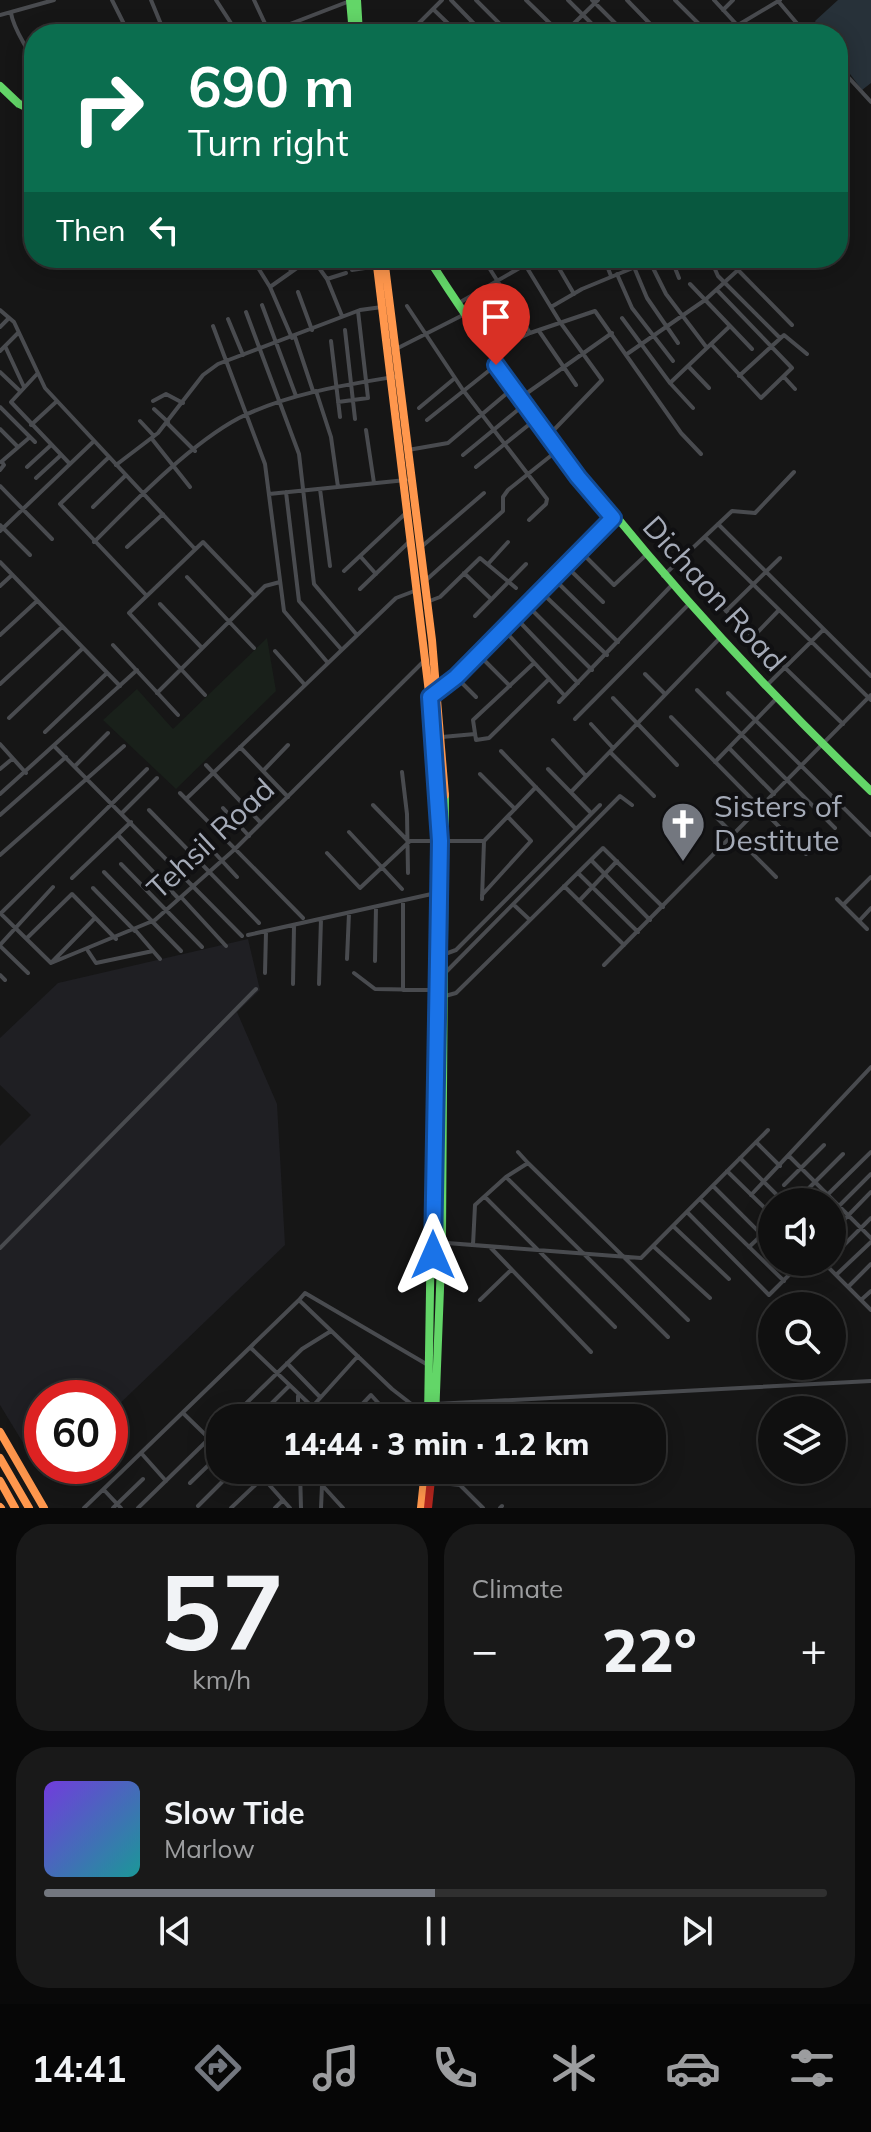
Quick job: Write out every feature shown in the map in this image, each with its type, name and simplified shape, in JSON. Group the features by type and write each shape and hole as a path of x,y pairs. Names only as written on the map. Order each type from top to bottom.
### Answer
{"main road":[{"path":"357,0 358,24"},
{"path":"347,1 351,24"},
{"path":"0,86 24,106"},
{"path":"379,268 382,307 408,450 411,540 427,602 438,738 445,954 442,967"},
{"path":"380,268 396,349 395,377 420,548 427,659 434,694"},
{"name":"Dichaon Road","path":"434,268 496,365 613,518 719,639 871,791"},
{"path":"432,1404 438,1242 442,967 438,893 442,841"},
{"path":"432,1404 430,1366 436,1317"},
{"path":"0,1432 44,1508"},
{"path":"0,1458 29,1508"},
{"path":"0,1481 15,1508"},
{"path":"421,1508 424,1484"},
{"path":"428,1508 431,1484"}],"street":[{"path":"0,15 54,0"},
{"path":"112,0 124,24"},
{"path":"151,0 161,24"},
{"path":"216,0 232,24"},
{"path":"254,0 263,24"},
{"path":"418,24 442,0"},
{"path":"451,0 474,24"},
{"path":"476,0 500,24"},
{"path":"526,0 551,24"},
{"path":"568,0 592,24"},
{"path":"627,0 650,24"},
{"path":"675,0 699,24"},
{"path":"714,0 736,24"},
{"path":"723,10 733,0"},
{"path":"741,24 779,0 798,24"},
{"path":"289,24 347,1"},
{"path":"573,24 595,1 617,24"},
{"path":"433,9 449,24"},
{"path":"11,13 13,25 24,40"},
{"path":"421,21 424,24"},
{"path":"848,77 871,102"},
{"path":"19,104 24,101"},
{"path":"258,268 293,337 331,437 338,487"},
{"path":"289,268 292,271"},
{"path":"270,287 296,268"},
{"path":"319,268 327,279 342,316"},
{"path":"352,270 358,268"},
{"path":"489,268 530,333"},
{"path":"457,304 522,268"},
{"path":"526,268 602,383 548,436"},
{"path":"559,268 574,294"},
{"path":"610,268 628,301 673,361"},
{"path":"551,307 632,268 647,298 678,343"},
{"path":"653,268 682,316 761,398 792,367 717,290"},
{"path":"675,268 679,278"},
{"path":"714,268 780,338"},
{"path":"627,354 705,300 738,270 792,325"},
{"path":"327,279 346,273"},
{"path":"690,284 752,349"},
{"path":"298,292 312,330"},
{"path":"262,305 296,396"},
{"path":"407,306 463,390 548,502 529,520"},
{"path":"116,465 153,438 203,375 227,361 342,316 382,307"},
{"path":"0,310 9,318 37,374 56,401 195,549"},
{"path":"338,402 368,398 358,311"},
{"path":"488,353 530,333 595,311 681,433 701,454"},
{"path":"246,312 299,454 314,584 357,635"},
{"path":"396,349 428,336 463,315"},
{"path":"0,327 9,318"},
{"path":"622,318 670,383 693,408"},
{"path":"228,319 243,355"},
{"path":"213,326 265,464 284,611 328,663"},
{"path":"670,383 730,326"},
{"path":"345,330 355,419"},
{"path":"538,330 576,385"},
{"path":"0,351 18,333"},
{"path":"463,455 564,367 612,333"},
{"path":"739,376 787,335 807,354"},
{"path":"331,341 340,417"},
{"path":"5,346 22,389"},
{"path":"427,420 496,365"},
{"path":"688,366 709,388"},
{"path":"0,372 22,389"},
{"path":"37,374 11,402 70,464"},
{"path":"94,542 174,467 248,415 314,391 395,377"},
{"path":"784,377 795,389"},
{"path":"419,408 455,378"},
{"path":"408,450 448,443 513,388"},
{"path":"153,401 166,394 183,403"},
{"path":"31,425 56,401"},
{"path":"0,407 35,442"},
{"path":"154,409 195,451"},
{"path":"476,467 536,419"},
{"path":"140,421 190,487"},
{"path":"0,429 18,447"},
{"path":"366,430 374,483"},
{"path":"0,470 4,465 1,461 30,437"},
{"path":"30,555 1,528 94,441"},
{"path":"27,467 51,445"},
{"path":"186,799 396,598 423,587 503,511 504,494 558,450"},
{"path":"36,478 61,455"},
{"path":"109,457 60,504 146,596"},
{"path":"663,576 736,509 755,513 794,472"},
{"path":"93,507 126,475"},
{"path":"269,494 408,479"},
{"path":"0,486 52,539"},
{"path":"320,489 330,566"},
{"path":"286,492 299,601 341,650"},
{"path":"420,548 484,493"},
{"path":"344,571 408,512"},
{"path":"127,547 163,514"},
{"path":"434,694 456,677 613,518"},
{"path":"718,524 871,676"},
{"path":"604,965 870,698 705,537"},
{"path":"360,589 411,540"},
{"path":"488,564 508,542"},
{"path":"205,695 128,616 195,549 206,543 255,596"},
{"path":"580,551 614,585 646,555"},
{"path":"360,556 376,574"},
{"path":"427,602 440,597 480,558 516,588"},
{"path":"726,611 780,558"},
{"path":"0,562 120,686"},
{"path":"475,616 526,564"},
{"path":"566,566 603,602"},
{"path":"464,573 491,599"},
{"path":"0,586 12,575"},
{"path":"187,577 254,648"},
{"path":"553,578 618,642"},
{"path":"157,693 267,585 280,582"},
{"path":"559,702 671,586"},
{"path":"540,591 607,655"},
{"path":"0,635 37,601"},
{"path":"716,601 843,724"},
{"path":"160,604 202,648"},
{"path":"527,605 592,670"},
{"path":"575,719 688,605"},
{"path":"753,637 779,610"},
{"path":"515,617 578,683"},
{"path":"0,684 62,627"},
{"path":"503,629 565,696"},
{"path":"765,687 824,629"},
{"path":"571,792 719,639"},
{"path":"113,645 178,715"},
{"path":"9,718 83,648"},
{"path":"275,651 305,685"},
{"path":"478,654 510,686"},
{"name":"Tehsil Road","path":"51,963 153,922 249,836 427,659"},
{"path":"534,663 473,720 476,740 489,738 549,679"},
{"path":"0,794 137,670"},
{"path":"45,732 107,673"},
{"path":"645,674 665,694"},
{"path":"456,677 476,697"},
{"path":"697,690 835,828"},
{"path":"728,693 871,835"},
{"path":"613,698 677,765"},
{"path":"715,762 776,699"},
{"path":"671,717 806,854"},
{"path":"591,724 654,796"},
{"path":"75,766 108,733"},
{"path":"438,738 475,734"},
{"path":"553,740 586,776"},
{"path":"0,744 26,773"},
{"path":"263,771 288,745"},
{"path":"0,855 124,746"},
{"path":"55,747 245,936 438,893"},
{"path":"240,747 288,797"},
{"path":"729,748 774,794"},
{"path":"501,751 576,829"},
{"path":"0,815 66,757"},
{"path":"0,769 12,759"},
{"path":"206,765 261,823"},
{"path":"95,918 51,963 0,913 147,769"},
{"path":"548,769 591,814"},
{"path":"402,772 408,873"},
{"path":"480,774 515,809"},
{"path":"122,813 157,778"},
{"path":"508,817 531,841 482,897 484,841 536,787"},
{"path":"180,793 303,918"},
{"path":"442,967 514,905 620,796 632,805"},
{"path":"373,805 408,842"},
{"path":"445,954 456,950 600,805"},
{"path":"223,808 249,836"},
{"path":"149,810 259,923"},
{"path":"715,816 776,877"},
{"path":"72,878 131,822"},
{"path":"349,832 402,889"},
{"path":"118,835 226,946"},
{"path":"200,837 237,877"},
{"path":"327,853 358,888 408,842 484,841"},
{"path":"354,973 375,989 456,993 604,848 663,907"},
{"path":"591,860 650,920"},
{"path":"579,901 617,861"},
{"path":"121,864 202,947"},
{"path":"104,872 181,951"},
{"path":"578,873 638,932"},
{"path":"843,905 871,877"},
{"path":"564,886 624,945"},
{"path":"28,973 0,945 53,887"},
{"path":"93,888 160,959"},
{"path":"27,939 72,894 116,939"},
{"path":"837,899 867,929"},
{"path":"403,901 403,990"},
{"path":"514,905 530,920"},
{"path":"375,961 376,907"},
{"path":"859,921 871,908"},
{"path":"347,959 349,913"},
{"path":"319,984 321,919"},
{"path":"293,984 294,926"},
{"path":"265,973 266,932"},
{"path":"88,950 96,963 153,951"},
{"path":"0,975 5,980"},
{"path":"0,1248 256,989"},
{"path":"751,1195 871,1067"},
{"path":"438,1242 641,1258 768,1130"},
{"path":"756,1142 780,1166"},
{"path":"784,1185 824,1145"},
{"path":"518,1152 688,1320"},
{"path":"835,1188 871,1152"},
{"path":"809,1188 843,1154"},
{"path":"789,1156 821,1188"},
{"path":"740,1158 770,1188"},
{"path":"473,1245 473,1210 506,1177 528,1163"},
{"path":"727,1171 758,1202"},
{"path":"846,1199 871,1174"},
{"path":"506,1177 668,1337"},
{"path":"713,1186 758,1231"},
{"path":"846,1265 871,1240 848,1215 871,1192"},
{"path":"485,1197 615,1327"},
{"path":"700,1199 784,1281"},
{"path":"687,1212 769,1295 789,1276"},
{"path":"846,1243 871,1218"},
{"path":"673,1226 729,1279"},
{"path":"749,1247 758,1239"},
{"path":"653,1246 710,1298"},
{"path":"489,1247 591,1352"},
{"path":"848,1287 870,1266"},
{"path":"480,1300 511,1270"},
{"path":"837,1276 871,1310"},
{"path":"861,1300 871,1291"},
{"path":"84,1508 252,1349 305,1293 430,1366"},
{"path":"299,1300 409,1404"},
{"path":"245,1404 287,1363 332,1330"},
{"path":"252,1349 308,1404"},
{"path":"314,1404 358,1356"},
{"path":"287,1363 320,1397"},
{"path":"432,1404 871,1381"},
{"path":"271,1404 288,1387"},
{"path":"364,1404 371,1395 379,1404"},
{"path":"298,1396 298,1404"},
{"path":"184,1414 206,1436"},
{"path":"138,1508 206,1442"},
{"path":"142,1454 166,1481"},
{"path":"190,1483 206,1466"},
{"path":"104,1490 117,1507 143,1479"},
{"path":"198,1506 220,1484"},
{"path":"231,1508 256,1484"},
{"path":"269,1484 290,1508"},
{"path":"300,1484 301,1508"},
{"path":"450,1484 460,1485 483,1508"},
{"path":"321,1508 322,1485 343,1508"},
{"path":"275,1508 283,1500"}],"shaded area":[{"path":"838,0 871,0 871,83 862,90 848,71 848,24 817,24 815,21"},
{"path":"267,638 276,691 176,789 103,720 137,689 173,729"},
{"path":"248,939 260,990 237,1012 277,1104 285,1245 128,1396 128,1380 24,1380 24,1444 0,1405 0,1146 31,1115 0,1085 0,1038 58,983"}],"traffic: fast":[{"path":"350,0 352,24"},
{"path":"357,0 358,24"},
{"path":"0,86 24,106"},
{"path":"435,268 527,402 633,538 748,667 871,791"},
{"path":"428,1404 438,781 432,717"},
{"path":"436,1404 442,1237 445,795"}],"traffic: slow":[{"path":"377,268 432,717"},
{"path":"385,268 432,640 445,795"},
{"path":"0,1432 44,1508"},
{"path":"0,1458 29,1508"},
{"path":"0,1481 15,1508"},
{"path":"421,1508 424,1484"}],"traffic: jam":[{"path":"428,1508 431,1484"}],"place":[{"name":"Sisters of Destitute","path":"683,863"}],"route":[{"path":"433,1255 440,841 430,697 456,677 613,518 578,477 496,365"}]}
